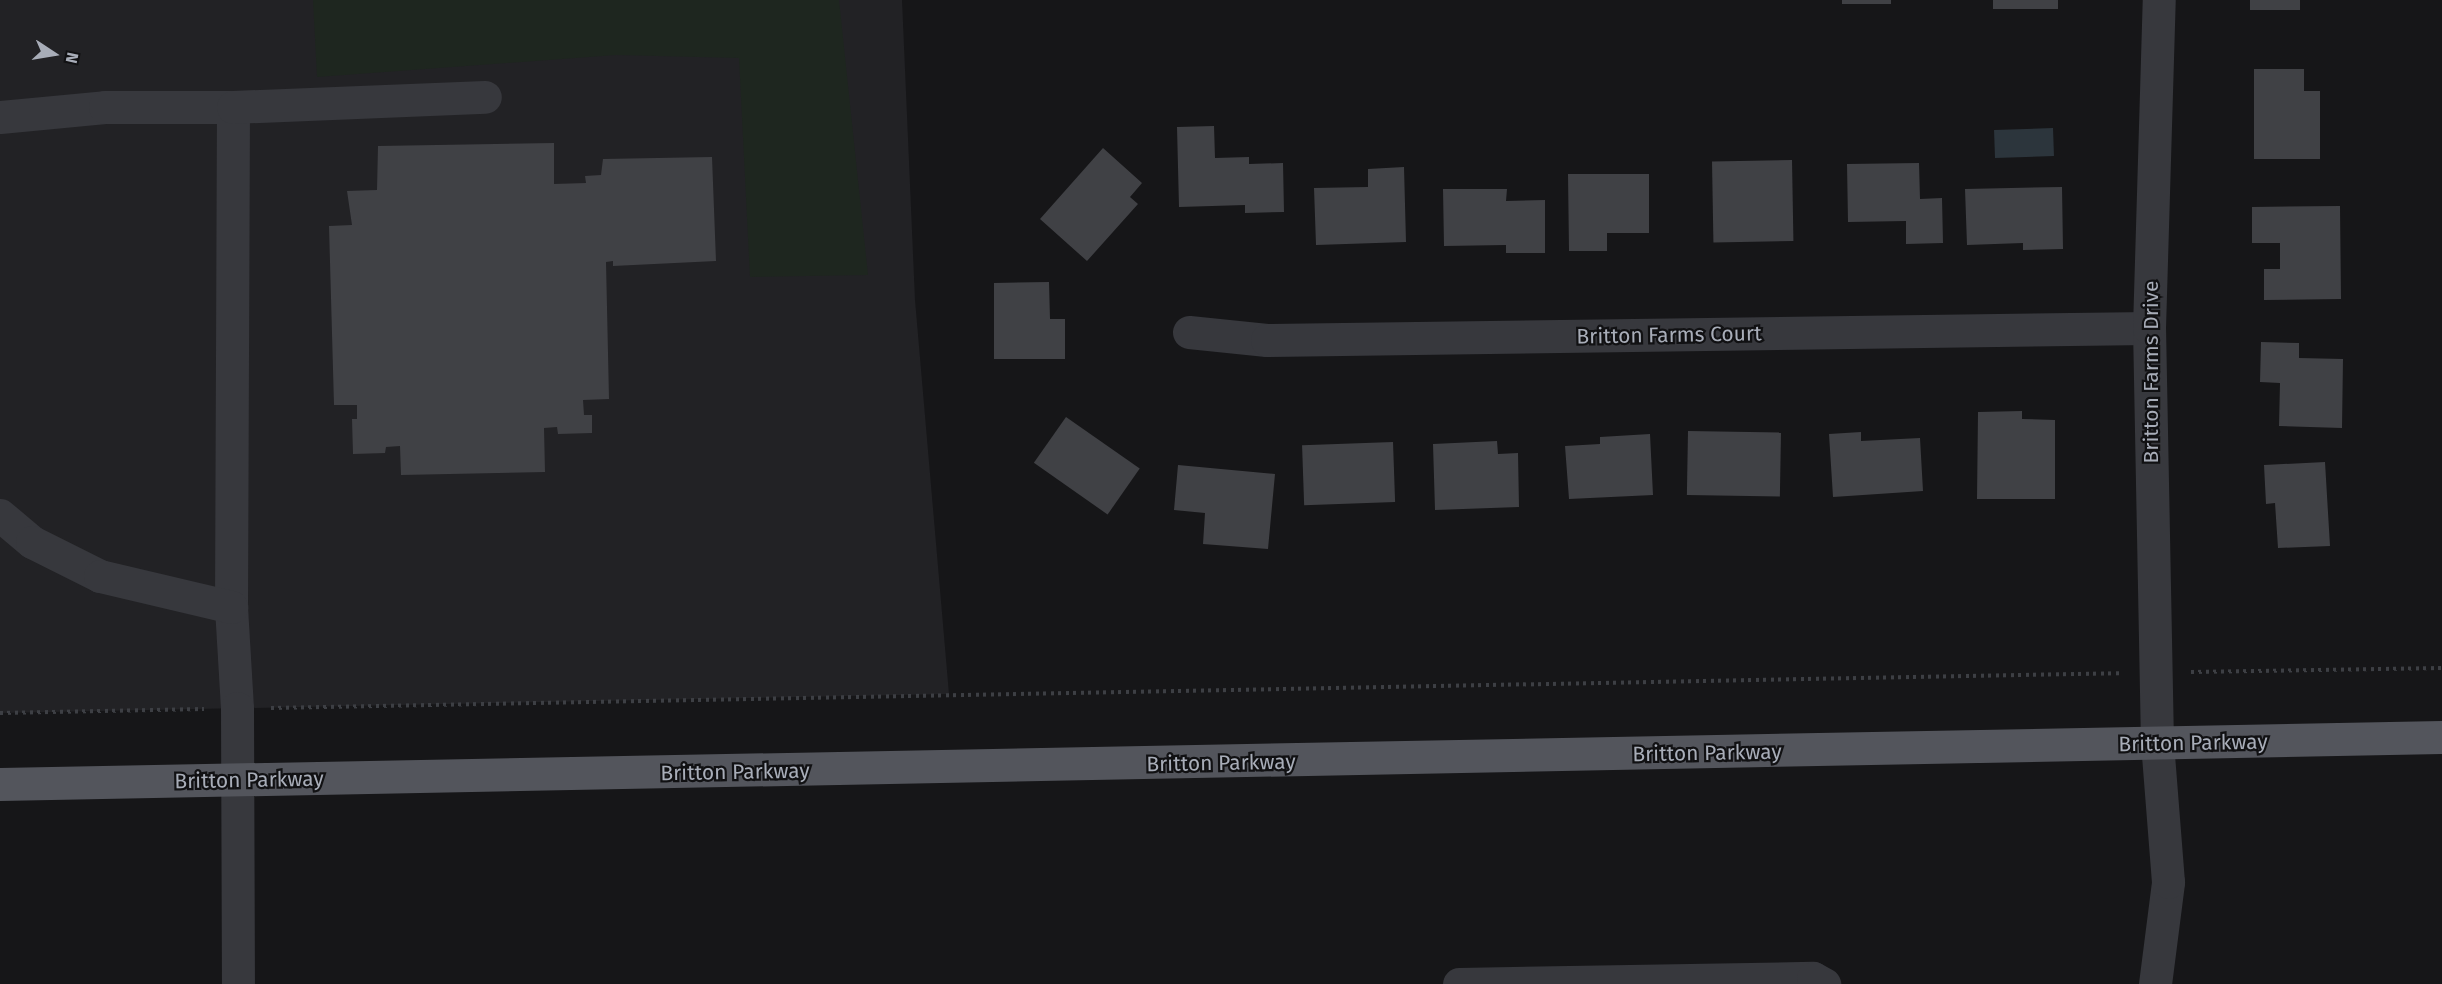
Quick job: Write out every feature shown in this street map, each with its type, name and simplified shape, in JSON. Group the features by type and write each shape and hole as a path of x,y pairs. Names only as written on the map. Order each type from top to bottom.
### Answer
{"main road":[{"name":"Britton Parkway","path":"0,784 2442,737"}],"street":[{"name":"Britton Farms Drive","path":"2155,984 2168,882 2157,743 2149,328 2159,0"},
{"path":"0,117 105,107 233,107 485,97"},
{"path":"233,107 231,607 237,708 238,984"},
{"name":"Britton Farms Court","path":"1189,332 1267,340 2149,328"},
{"path":"0,515 32,542 100,576 231,607"},
{"path":"1459,984 1815,982"}],"path":[{"path":"0,713 2442,668"}],"shaded area":[{"path":"0,0 902,0 915,300 949,694 0,713"},
{"path":"313,0 839,0 868,275 750,277 739,58 616,55 317,77"},
{"path":"2053,128 2054,156 1995,158 1994,130"}],"building":[{"path":"1842,0 1891,0 1891,4 1842,4"},
{"path":"1993,0 2058,0 2058,9 1993,9"},
{"path":"2250,0 2300,0 2300,10 2250,10"},
{"path":"2254,69 2304,69 2304,91 2320,91 2320,159 2254,159"},
{"path":"1214,126 1215,158 1249,157 1249,164 1283,163 1284,212 1245,213 1245,205 1179,207 1177,127"},
{"path":"554,143 554,184 586,183 585,176 601,175 603,159 712,157 716,261 613,266 613,261 606,262 609,399 583,400 584,415 592,415 592,433 558,434 557,427 544,428 545,472 401,475 400,446 386,447 385,453 353,454 352,419 357,419 357,405 334,405 329,226 352,225 347,191 377,190 378,146"},
{"path":"1103,148 1142,183 1130,197 1138,204 1087,261 1040,219"},
{"path":"1792,160 1793,241 1713,242 1712,161"},
{"path":"1919,163 1920,199 1942,198 1943,243 1906,244 1906,221 1848,222 1847,164"},
{"path":"1404,167 1406,242 1316,245 1314,188 1368,187 1368,169"},
{"path":"1568,174 1649,174 1649,233 1607,233 1607,251 1569,251"},
{"path":"2062,187 2063,249 2023,250 2023,243 1967,245 1965,189"},
{"path":"1443,189 1507,189 1506,201 1545,200 1545,253 1506,253 1506,245 1444,246"},
{"path":"2340,206 2341,299 2264,300 2264,269 2280,269 2280,243 2252,243 2252,207"},
{"path":"1049,282 1050,319 1065,319 1065,359 994,359 994,283"},
{"path":"2261,342 2299,343 2299,358 2343,359 2342,428 2279,426 2280,383 2260,382"},
{"path":"2022,411 2022,419 2055,420 2055,499 1977,499 1978,412"},
{"path":"1066,417 1140,469 1108,514 1034,463"},
{"path":"1688,431 1781,433 1780,497 1687,495"},
{"path":"1861,432 1861,441 1920,438 1923,491 1833,497 1829,434"},
{"path":"1650,434 1653,495 1569,499 1565,446 1600,444 1600,437"},
{"path":"1497,441 1498,454 1518,453 1519,507 1435,510 1433,444"},
{"path":"1393,442 1395,502 1304,505 1302,445"},
{"path":"2325,462 2330,546 2278,548 2275,503 2266,504 2264,465"},
{"path":"1178,465 1275,474 1268,549 1203,544 1205,513 1174,510"}]}
